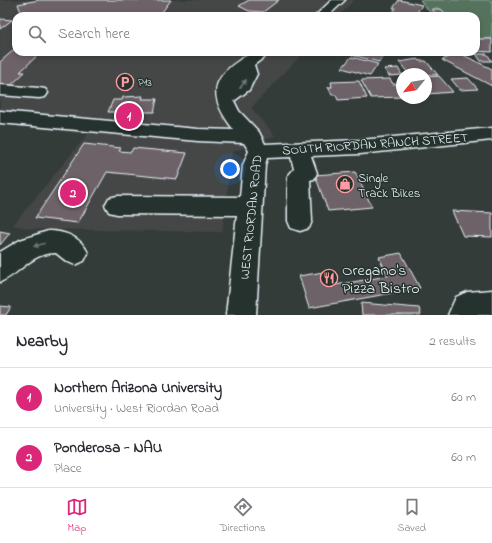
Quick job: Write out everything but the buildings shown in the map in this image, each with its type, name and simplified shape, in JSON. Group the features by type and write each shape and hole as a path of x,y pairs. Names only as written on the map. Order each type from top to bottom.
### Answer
{"street":[{"path":"326,12 339,0"},
{"name":"WEST RIORDAN ROAD","path":"241,315 255,144 231,114 225,98 225,88 231,74 245,62 256,56"},
{"path":"0,90 39,93"},
{"name":"SOUTH RIORDAN RANCH STREET","path":"0,117 198,135 299,150 360,147 492,134"},
{"path":"299,150 313,173 299,176 300,221"},
{"path":"117,205 251,206"},
{"path":"0,269 22,252 38,244 50,242 65,244 75,253"},
{"path":"463,315 467,307 492,304"}],"shaded area":[{"path":"0,0 354,0 343,12 12,12 12,56 300,56 251,108 275,136 232,152 222,232 31,229 13,225 88,134 0,124"}],"green space":[{"path":"420,0 492,0 492,39 480,39 480,12 430,12"}],"place":[{"name":"P13","path":"125,82"},
{"name":"Northern Arizona University","path":"129,116"},
{"name":"Single Track Bikes","path":"345,184"},
{"name":"Ponderosa - NAU","path":"73,193"},
{"name":"Oregano's Pizza Bistro","path":"329,278"}]}
